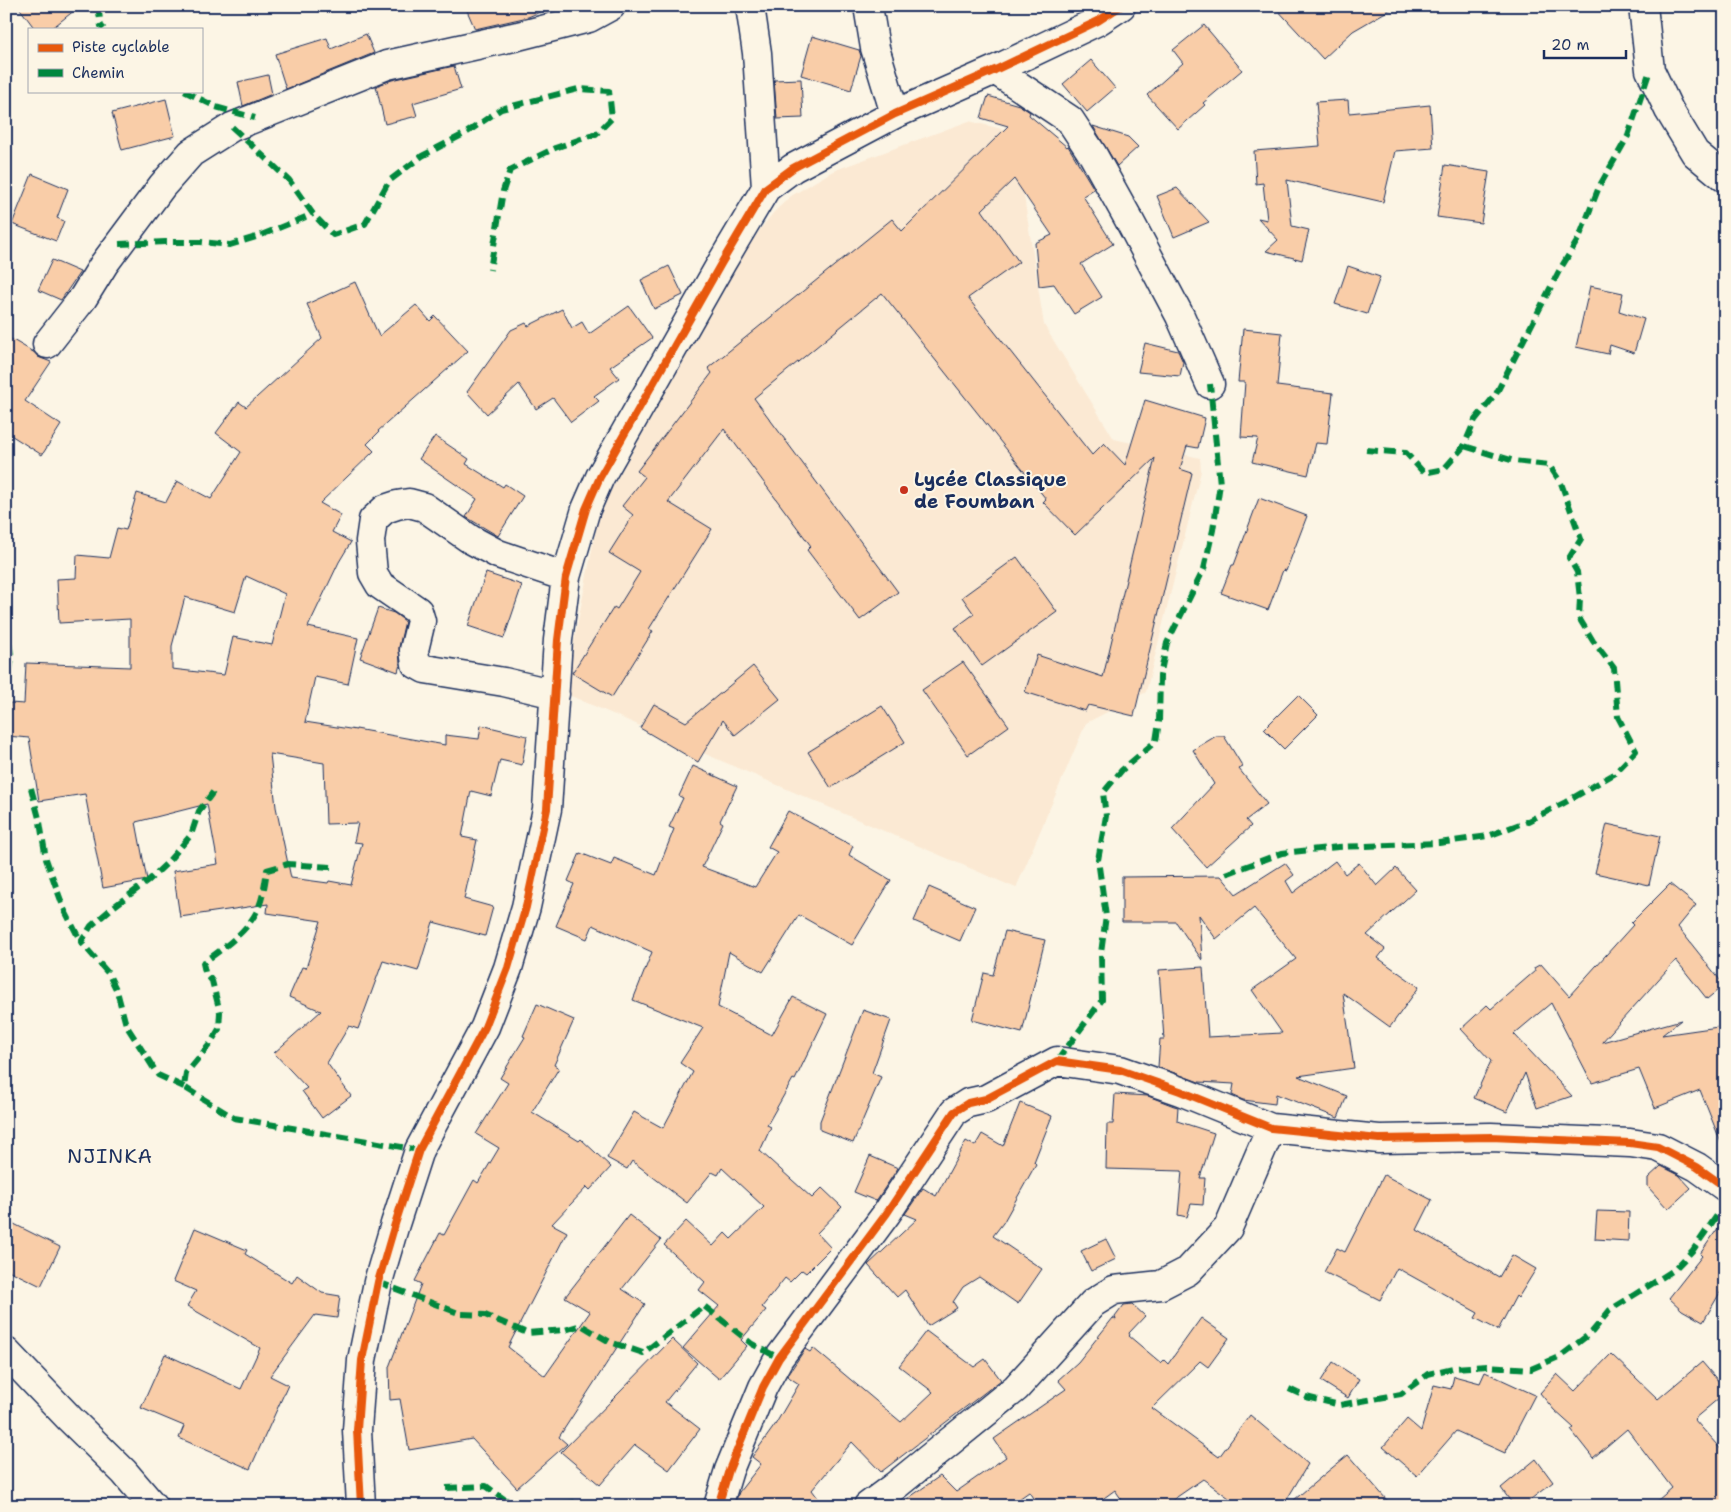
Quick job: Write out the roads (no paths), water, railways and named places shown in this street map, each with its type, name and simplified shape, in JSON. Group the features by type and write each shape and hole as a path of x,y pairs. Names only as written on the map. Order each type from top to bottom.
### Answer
{"street":[{"path":"47,344 83,298 104,264 162,186 191,153 232,127 387,65 589,18 611,6"},
{"path":"750,6 757,53 766,188"},
{"path":"868,6 875,48 895,114"},
{"path":"361,1506 357,1430 362,1360 378,1282 419,1150 484,1027 508,968 526,907 547,809 558,640 566,577 586,510 600,477 766,188 793,168 895,114 996,70 1098,21 1121,6"},
{"path":"1642,6 1650,70 1669,110 1695,153 1725,178"},
{"path":"996,70 1070,120 1133,226 1180,316 1210,384"},
{"path":"554,694 504,682 425,669 416,664 414,650 421,622 418,611 380,585 373,573 370,541 373,520 385,510 397,505 409,503 424,507 470,539 498,554 566,577"},
{"path":"718,1506 730,1470 763,1387 779,1358 887,1213 954,1112 968,1103 986,1099 1058,1061 1120,1070 1180,1091 1271,1128 1379,1139 1491,1137 1630,1143 1658,1147 1697,1167 1725,1187"},
{"path":"868,1506 1016,1388 1093,1303 1114,1290 1161,1284 1188,1271 1228,1228 1271,1128"},
{"path":"6,1352 70,1420 124,1472 153,1506"}],"place":[{"name":"Lycée Classique de Foumban","path":"904,490"}],"district":[{"name":"NJINKA","path":"110,1156"}]}
